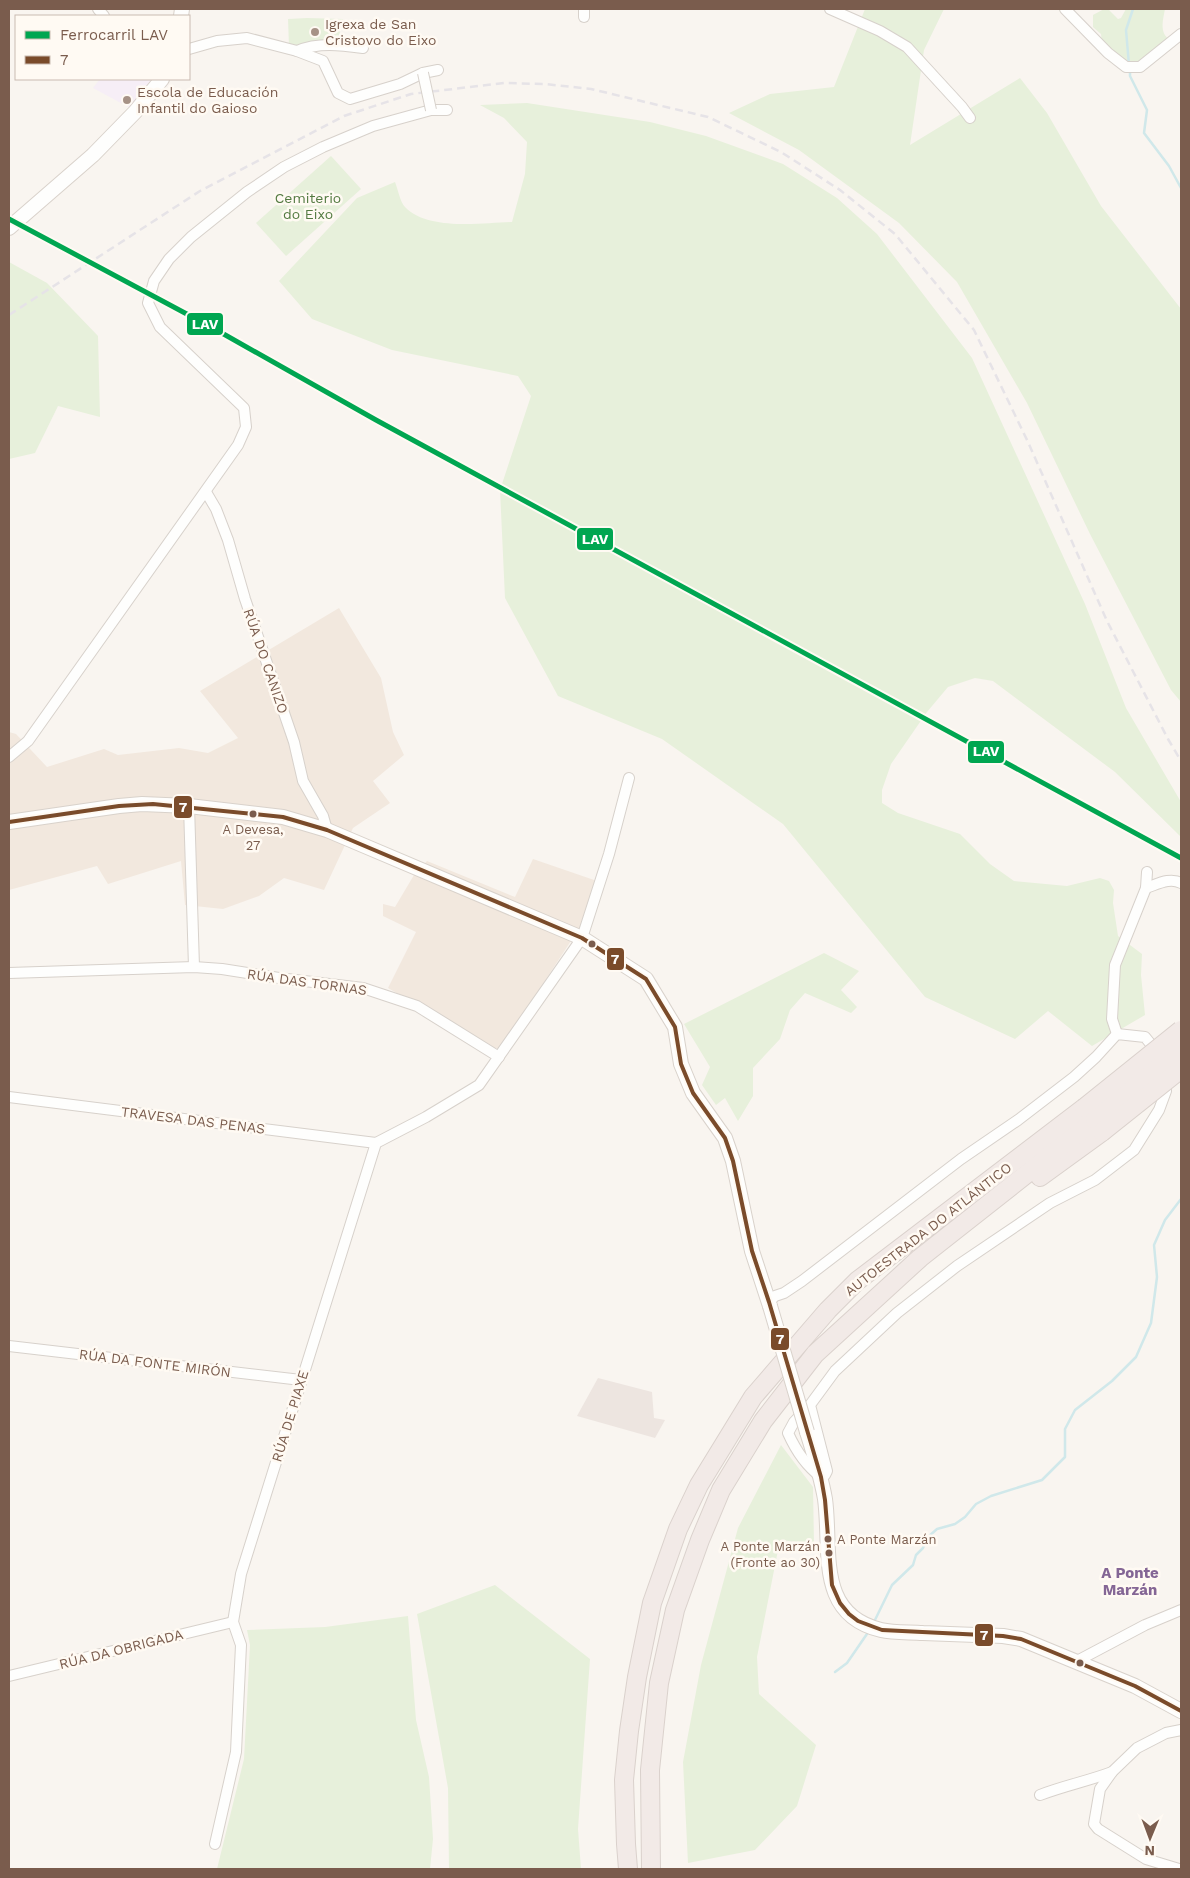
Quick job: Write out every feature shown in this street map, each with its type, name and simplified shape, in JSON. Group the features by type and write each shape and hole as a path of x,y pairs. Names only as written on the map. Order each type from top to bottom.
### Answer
{"highway":[{"name":"AUTOESTRADA DO ATLÁNTICO","path":"628,1869 624,1780 637,1677 652,1603 678,1529 699,1484 753,1397 828,1310 858,1281 912,1238 1094,1120 1181,1030"},
{"name":"AUTOESTRADA DO ATLÁNTICO","path":"651,1869 650,1770 660,1683 675,1610 700,1540 721,1490 763,1421 815,1354 920,1258 1181,1049"},
{"path":"1094,1120 1181,1069"},
{"path":"616,1869 626,1844"}],"street":[{"path":"830,9 880,31 907,47 970,118"},
{"path":"1065,9 1108,54 1131,67 1140,67 1181,34"},
{"path":"190,49 217,41 247,38 297,51 323,61 338,93 350,99 400,84 423,72 438,70"},
{"path":"297,51 305,47 332,45 363,48"},
{"path":"423,72 431,110"},
{"path":"9,228 92,155 136,112 161,80"},
{"path":"9,757 28,741 69,681 206,492 238,445 246,427 244,408 160,327 148,303 154,281 169,259 192,237 247,192 284,167 323,147 373,126 431,110 447,110"},
{"name":"RÚA DO CANIZO","path":"206,492 216,509 228,540 245,599 294,742 303,781 323,816 328,830"},
{"path":"376,1143 426,1117 479,1085 582,938 609,854 630,778"},
{"path":"9,822 131,804 190,806 283,817 328,830 582,938 646,979 675,1026 681,1064 693,1093 725,1138 733,1162 752,1251 821,1477 825,1500 831,1579 840,1603 858,1621 882,1630 1011,1637 1077,1661 1135,1686 1181,1711"},
{"path":"190,806 194,967"},
{"path":"1117,1034 1112,1019 1115,965 1146,888 1147,872"},
{"path":"1146,888 1168,880 1178,881 1181,884"},
{"name":"RÚA DAS TORNAS","path":"9,973 194,967 363,988 417,1006 499,1057"},
{"path":"769,1304 775,1296 784,1293 802,1281 961,1159 1018,1120 1074,1077 1117,1034"},
{"path":"821,1477 811,1470 797,1452 788,1433 794,1422 810,1405 835,1371 869,1338 957,1266 1050,1203 1095,1180 1134,1150 1159,1110 1166,1090 1161,1057 1145,1038 1117,1034"},
{"name":"TRAVESA DAS PENAS","path":"9,1098 376,1143"},
{"name":"RÚA DE PIAXE","path":"215,1844 236,1752 241,1645 233,1622 241,1574 376,1143"},
{"name":"RÚA DA FONTE MIRÓN","path":"9,1346 301,1380"},
{"path":"810,1405 827,1471 821,1477"},
{"path":"1077,1661 1145,1625 1181,1610"},
{"name":"RÚA DA OBRIGADA","path":"9,1676 233,1622"},
{"path":"1179,1869 1146,1860 1098,1829 1094,1824 1100,1789 1112,1772 1137,1748 1166,1733 1181,1730"},
{"path":"1040,1795 1060,1787 1091,1780 1112,1772"}],"shaded area":[{"name":"Escola de Educación Infantil do Gaioso","path":"99,80 154,80 132,109 93,88"},
{"path":"339,608 381,678 393,732 404,755 373,781 390,803 353,828 324,890 284,878 259,896 223,909 185,905 181,861 108,884 97,866 9,890 9,732 16,734 47,767 104,749 118,755 179,748 208,753 238,738 200,691"},
{"path":"533,859 597,881 582,924 501,1048 492,1048 388,988 416,932 383,916 383,904 395,907 414,875 427,861 515,897"},
{"path":"598,1378 652,1392 654,1418 665,1420 655,1438 577,1416"}],"green space":[{"path":"865,9 944,9 924,50 910,145 1020,78 1047,113 1101,206 1181,309 1181,702 1171,690 1090,534 1027,403 957,282 899,223 799,150 729,113 770,94 834,87"},
{"path":"1104,9 1109,10 1118,19 1121,18 1126,9 1165,9 1163,30 1170,40 1139,64 1126,65 1102,42 1101,34 1093,27 1093,15"},
{"path":"288,19 343,19 338,40 332,43 289,46"},
{"path":"527,103 650,122 706,136 783,164 837,198 877,234 972,358 1085,604 1126,708 1181,802 1181,834 1180,836 1115,772 993,681 975,678 948,687 927,712 891,764 882,790 882,803 898,813 960,834 990,864 1014,881 1067,886 1100,878 1109,881 1114,890 1113,903 1118,936 1142,954 1141,975 1145,1015 1092,1046 1048,1011 1015,1039 925,997 783,824 662,739 558,696 505,598 500,490 531,396 518,376 392,350 312,319 279,281 357,198 395,182 403,205 415,215 427,220 456,224 512,222 525,174 527,142 504,118 480,105"},
{"name":"Cemiterio do Eixo","path":"331,156 361,189 286,256 256,223"},
{"path":"9,262 47,283 98,336 100,417 58,406 35,453 9,459"},
{"path":"824,953 859,971 841,990 857,1007 851,1013 805,993 790,1010 780,1039 753,1068 753,1096 738,1121 725,1098 716,1105 702,1085 710,1067 684,1024"},
{"path":"781,1445 813,1487 814,1544 780,1540 757,1657 759,1694 816,1745 797,1806 755,1850 688,1863 683,1762 701,1665 738,1528"},
{"path":"495,1585 590,1659 578,1829 581,1869 449,1869 448,1788 417,1614"},
{"path":"408,1616 416,1720 429,1777 433,1839 430,1869 217,1869 244,1759 250,1645 247,1630 325,1627"}],"waterway":[{"path":"1129,65 1126,30 1133,9"},
{"path":"1130,70 1130,76 1147,110 1144,133 1169,166 1181,188"},
{"path":"874,1622 892,1585 913,1565 916,1555 923,1548 928,1537 937,1529 955,1524 965,1517 976,1504 991,1496 1042,1480 1065,1457 1065,1429 1075,1410 1112,1381 1136,1357 1151,1323 1157,1277 1154,1245 1165,1220 1181,1199"},
{"path":"835,1672 847,1663 869,1631"}],"railway":[{"path":"9,315 200,191 344,116 411,94 504,83 545,84 591,89 708,117 781,152 840,190 895,234 974,330 1028,442 1107,621 1181,761"}],"rail line":[{"name":"LAV","path":"9,219 213,328 376,420 1181,858"}],"transit line":[{"name":"7","path":"9,822 119,806 153,804 283,817 327,830 582,938 646,979 675,1027 681,1064 693,1093 725,1138 733,1161 752,1251 821,1477 825,1500 832,1585 840,1603 858,1621 882,1630 1003,1636 1021,1639 1135,1686 1181,1711"}],"place":[{"name":"Igrexa de San Cristovo do Eixo","path":"315,32"},
{"name":"Escola de Educación Infantil do Gaioso","path":"127,100"},
{"name":"A Devesa, 27","path":"253,814"},
{"name":"A Ponte Marzán","path":"828,1539"},
{"name":"A Ponte Marzán (Fronte ao 30)","path":"829,1553"}],"district":[{"name":"A Ponte Marzán","path":"1130,1582"}]}
